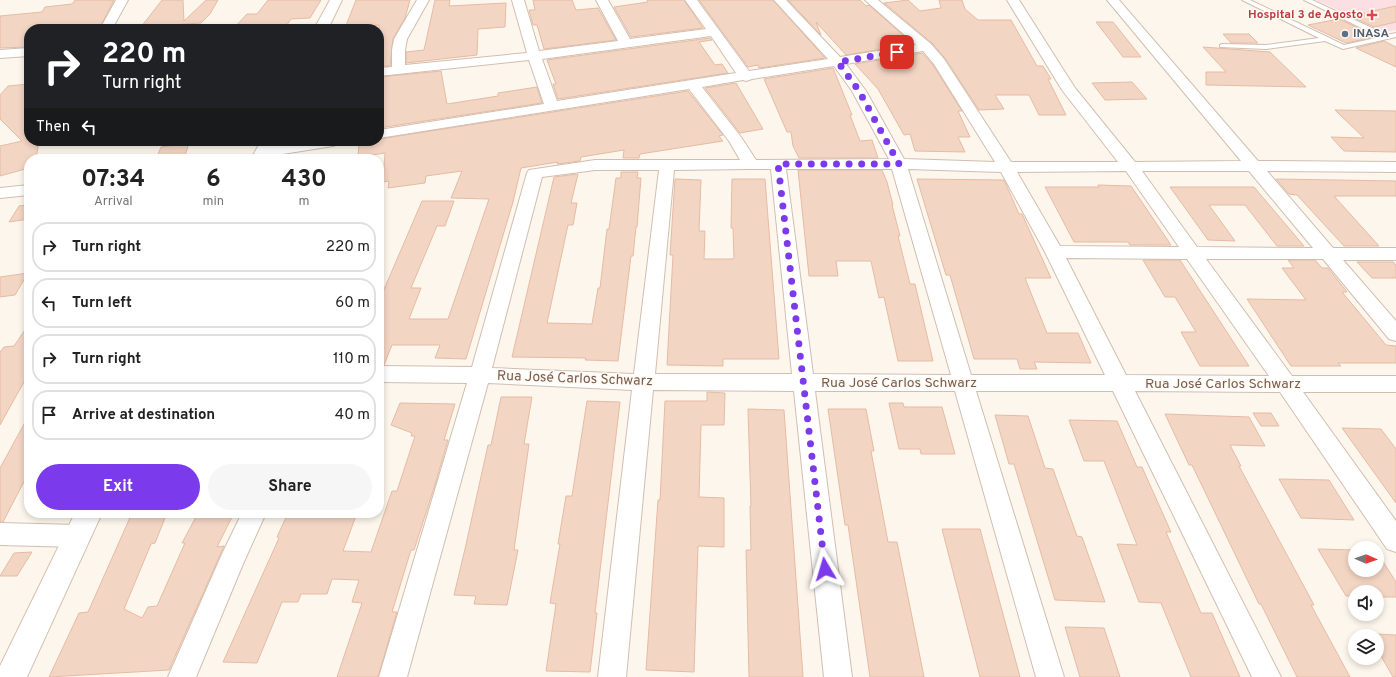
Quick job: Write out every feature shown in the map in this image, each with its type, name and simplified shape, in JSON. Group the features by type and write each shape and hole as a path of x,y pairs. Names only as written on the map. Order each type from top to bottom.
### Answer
{"main road":[{"path":"324,24 336,0"},
{"path":"11,677 83,525"}],"street":[{"path":"109,24 122,0"},
{"path":"398,70 399,45 403,32 410,24 423,0"},
{"path":"518,0 534,56 552,107"},
{"path":"602,0 626,44"},
{"path":"692,0 746,77"},
{"path":"780,0 838,62 859,91 899,164 1050,677"},
{"path":"871,0 926,47 939,62 1006,167 1054,252 1268,677"},
{"path":"1013,0 1068,90 1130,166 1396,541"},
{"path":"1113,0 1396,334"},
{"path":"384,71 534,56 715,32"},
{"path":"384,133 746,77 926,47"},
{"path":"0,54 24,52"},
{"path":"693,85 736,140 751,165"},
{"path":"264,151 298,146"},
{"path":"393,677 480,375 535,173 595,166 778,164 899,164 1006,167 1396,167"},
{"path":"778,164 838,677"},
{"path":"612,677 667,165"},
{"path":"0,193 24,191"},
{"path":"1054,252 1396,254"},
{"name":"Rua José Carlos Schwarz","path":"384,374 480,375 643,382 1396,384"},
{"path":"182,677 231,562 252,518"},
{"path":"0,534 83,525"}],"lane":[{"path":"1245,0 1342,47 1396,35"},
{"path":"1306,0 1386,37"},
{"path":"1222,46 1266,47 1325,39"}],"shaded area":[{"name":"Hospital 3 de Agosto","path":"1316,0 1396,0 1396,30 1386,32"}],"building":[{"path":"75,0 114,0 102,24 24,24 24,47 0,48 0,16 42,12 45,7 72,4"},
{"path":"162,0 183,0 184,21 206,0 218,0 210,14 201,23 143,24"},
{"path":"268,0 321,0 310,18 291,19 288,24 238,24 247,14 257,14"},
{"path":"356,0 410,0 405,18 393,39 390,66 384,66 384,24 347,24"},
{"path":"435,0 450,0 449,6 506,3 505,27 478,29 477,55 406,63 406,52 424,50"},
{"path":"533,0 572,0 576,10 598,8 616,40 544,49 537,25 533,25 529,10 535,10"},
{"path":"647,0 684,0 703,28 631,37 614,7 648,2"},
{"path":"699,0 773,0 825,58 759,68 758,65 748,67"},
{"path":"788,0 860,0 866,6 869,5 913,44 846,55 816,22 821,35"},
{"path":"908,0 920,11 941,8 939,0 962,0 965,9 978,20 1011,20 1037,66 1043,66 1051,79 1048,79 1066,115 1039,115 1029,95 995,95 1004,109 979,110 945,58 932,43 884,3"},
{"path":"1396,6 1396,22 1374,27 1350,16"},
{"path":"1339,19 1375,37 1346,43 1308,25"},
{"path":"1096,22 1113,22 1141,57 1123,57"},
{"path":"1223,34 1249,34 1258,43 1231,43"},
{"path":"710,38 712,40 699,42 715,65 722,64 728,73 558,99 553,84 556,84 547,60"},
{"path":"1384,41 1396,47 1396,67 1356,48"},
{"path":"1203,47 1270,52 1306,87 1206,85 1206,72 1226,72"},
{"path":"922,53 933,65 962,111 958,111 970,137 958,137 965,152 915,151 910,134 904,135 878,89 855,64"},
{"path":"833,68 852,115 850,115 860,141 872,140 878,158 799,158 793,146 791,132 787,132 764,79"},
{"path":"441,71 447,104 498,96 498,93 537,87 542,103 384,127 384,77"},
{"path":"1132,82 1147,99 1105,100 1092,83"},
{"path":"736,83 763,129 740,133 705,88"},
{"path":"24,84 24,146 38,146 37,154 24,154 24,169 0,176 0,146 22,141 0,119 0,95 8,86"},
{"path":"688,91 723,135 719,136 723,141 640,154 639,158 623,158 624,150 581,157 580,161 557,164 558,162 521,168 513,202 466,359 435,358 440,345 392,345 384,365 384,289 422,201 454,201 445,226 437,226 411,288 421,288 409,319 448,319 489,199 451,198 462,171 426,176 425,183 388,188 389,181 384,182 385,153 358,154 359,146 384,146 384,138"},
{"path":"1335,110 1396,111 1396,152 1344,151 1331,137 1364,138"},
{"path":"188,146 186,154 158,154 161,147"},
{"path":"798,170 882,170 893,205 900,236 898,236 910,284 915,284 933,361 898,361 884,297 879,298 871,261 836,261 838,276 809,276"},
{"path":"621,172 638,172 637,178 641,178 637,227 633,256 631,256 618,361 585,360 586,358 512,357 554,177 578,174 571,203 577,203 573,225 568,225 547,323 592,324 598,288 600,288 607,229 609,229 616,178 621,178"},
{"path":"675,179 701,180 699,231 705,231 704,259 732,259 734,258 733,228 731,228 732,179 765,179 779,359 723,359 723,366 667,365 673,255 670,255"},
{"path":"917,179 1004,180 1019,214 1022,214 1051,278 1025,278 1047,333 1078,333 1091,363 1034,362 1037,369 1020,369 1017,359 974,359 950,275 946,275"},
{"path":"1276,179 1396,181 1396,196 1334,196 1379,246 1344,246 1297,195 1289,194"},
{"path":"1098,185 1131,186 1171,245 1130,245 1128,242 1074,242 1045,187 1099,187"},
{"path":"1170,187 1254,187 1304,246 1277,246 1245,205 1209,205 1235,241 1208,240"},
{"path":"19,206 24,206 24,220 9,222"},
{"path":"1143,260 1180,260 1249,366 1200,366 1181,332 1196,332 1175,297 1165,297"},
{"path":"1288,260 1315,260 1322,268 1328,268 1347,292 1342,292 1386,345 1396,346 1396,363 1338,363 1341,366 1291,366 1247,299 1306,300 1282,268 1294,268"},
{"path":"1357,262 1393,262 1396,265 1396,278 1372,278"},
{"path":"24,274 24,280 15,295 0,297 0,277"},
{"path":"24,331 24,382 0,425 0,352 4,347 14,346"},
{"path":"707,392 725,393 724,425 701,425 699,497 724,498 724,547 698,546 694,672 646,670 658,500 660,500 665,401 707,401"},
{"path":"501,397 532,397 524,444 529,444 514,550 518,550 507,605 474,604 476,596 454,595 488,445 491,445"},
{"path":"587,401 620,402 595,613 597,613 590,672 546,671 556,604 550,603 560,544 558,544 566,496 572,496"},
{"path":"400,403 455,404 444,440 448,440 434,488 414,550 411,550 392,612 397,612 378,677 337,677 362,603 352,602 359,580 332,579 327,594 301,594 298,602 282,602 257,663 223,662 279,538 277,537 286,518 355,518 343,551 371,552 383,518 384,518 392,491 397,491 415,436 411,436 412,433 391,425"},
{"path":"889,403 903,403 904,407 942,407 955,454 921,454 920,449 899,449"},
{"path":"748,409 784,410 803,677 749,677 746,550 751,550 751,506"},
{"path":"828,409 866,409 874,451 871,451 888,542 897,542 924,677 870,677 848,525 845,525"},
{"path":"1253,413 1271,413 1279,426 1261,426"},
{"path":"1165,414 1249,417 1265,446 1230,445 1241,466 1239,466 1314,605 1311,605 1350,677 1297,677 1261,604 1259,604 1192,465 1189,465"},
{"path":"995,415 1028,416 1045,468 1053,469 1077,536 1082,537 1105,602 1055,600 1014,464 1009,464"},
{"path":"1069,420 1117,421 1137,467 1142,467 1171,532 1166,532 1201,613 1212,613 1240,677 1191,677 1161,603 1139,602 1117,544 1137,545 1104,461 1084,461"},
{"path":"24,424 24,482 3,522 0,522 0,468"},
{"path":"1342,428 1381,429 1396,449 1396,503"},
{"path":"1279,479 1329,480 1354,520 1301,518"},
{"path":"130,518 165,518 155,543 151,544 124,609 142,618 148,607 157,606 185,543 182,543 195,518 232,518 217,547 224,546 169,670 49,677 79,613 88,612"},
{"path":"942,529 980,529 1020,677 980,677"},
{"path":"1318,549 1348,550 1348,577 1384,577 1384,563 1396,582 1396,597 1384,597 1384,585 1348,585 1348,596 1346,596"},
{"path":"32,552 17,576 0,576 14,553"},
{"path":"1065,627 1104,628 1120,677 1080,677"},
{"path":"1384,634 1396,635 1396,677 1393,677 1384,661"}],"place":[{"name":"Hospital 3 de Agosto","path":"1372,15"},
{"name":"INASA","path":"1345,34"}],"route":[{"path":"825,569 778,164 899,164 859,91 838,62 897,52"}]}
